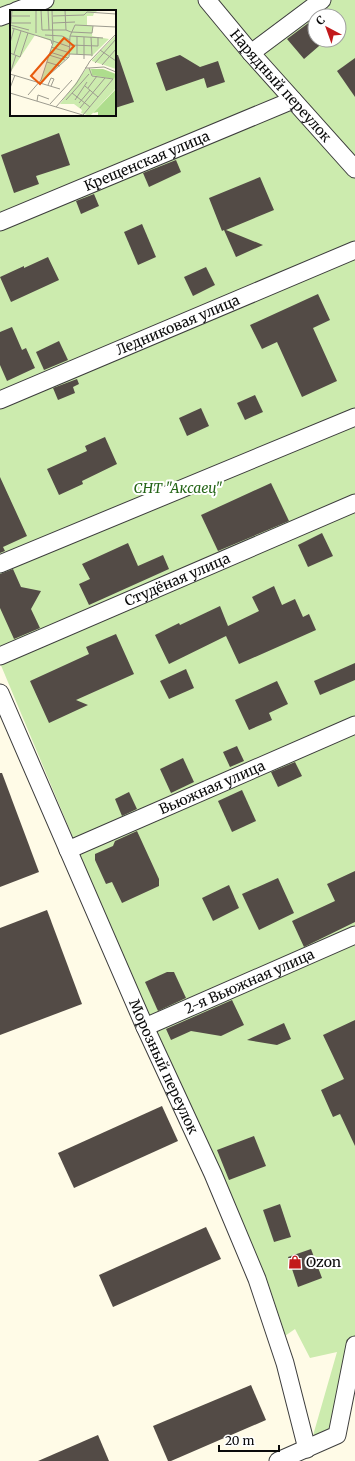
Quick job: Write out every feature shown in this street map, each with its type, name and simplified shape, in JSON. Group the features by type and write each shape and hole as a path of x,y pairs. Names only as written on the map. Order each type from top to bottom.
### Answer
{"street":[{"path":"19,10 45,0"},
{"name":"Нарядный переулок","path":"207,0 251,53 355,169"},
{"path":"251,53 322,0"},
{"path":"0,17 10,13"},
{"name":"Крещенская улица","path":"0,222 293,100"},
{"name":"Ледниковая улица","path":"0,400 355,250"},
{"path":"0,564 355,417"},
{"name":"Студёная улица","path":"0,656 355,503"},
{"name":"Морозный переулок","path":"0,693 145,1027 213,1174 256,1279 285,1362 307,1448"},
{"name":"Вьюжная улица","path":"68,850 355,725"},
{"name":"2-я Вьюжная улица","path":"145,1027 355,935"},
{"path":"278,1461 337,1435 355,1345"}],"green space":[{"name":"СНТ \"Аксаец\"","path":"0,0 355,0 355,1344 333,1432 312,1439 337,1352 310,1358 295,1329 282,1338 0,663"}],"building":[{"path":"307,24 307,48 317,48 304,59 287,39"},
{"path":"116,55 118,55 134,102 116,108"},
{"path":"180,55 200,67 218,61 225,82 207,88 204,78 166,91 156,63"},
{"path":"355,58 355,97 337,71"},
{"path":"59,133 70,165 36,176 39,184 14,193 1,155"},
{"path":"176,160 181,172 149,187 143,173"},
{"path":"260,177 274,210 226,230 263,245 236,257 224,230 222,231 209,198"},
{"path":"94,194 99,206 81,214 76,201"},
{"path":"142,224 156,257 138,265 124,232"},
{"path":"48,257 59,280 11,302 0,277"},
{"path":"206,267 215,285 193,296 184,277"},
{"path":"318,294 330,320 313,328 337,381 302,397 277,342 262,349 250,325"},
{"path":"12,327 22,350 26,348 35,368 7,381 0,365 0,332"},
{"path":"59,341 68,360 44,370 36,352"},
{"path":"77,379 79,384 73,387 75,393 58,400 53,388"},
{"path":"255,395 263,412 245,420 237,403"},
{"path":"201,408 209,426 187,436 179,418"},
{"path":"105,437 117,464 82,481 83,484 59,495 47,469 87,451 85,446"},
{"path":"0,477 27,536 3,547 5,551 0,553"},
{"path":"271,483 289,521 218,551 201,515"},
{"path":"322,533 333,556 308,567 298,545"},
{"path":"128,543 138,566 163,555 169,569 89,605 79,584 90,579 82,564"},
{"path":"13,569 21,587 41,591 31,609 40,628 14,639 0,608 0,574"},
{"path":"274,586 282,605 295,599 303,617 309,614 316,630 239,664 226,636 169,664 155,635 220,606 228,626 259,611 252,597"},
{"path":"116,634 134,674 76,700 88,705 49,723 30,681 89,654 86,647"},
{"path":"355,663 355,680 320,695 314,681"},
{"path":"186,669 194,688 169,699 160,681"},
{"path":"277,681 288,704 269,713 272,720 249,730 235,700"},
{"path":"237,746 244,761 230,767 223,752"},
{"path":"183,758 194,782 171,793 160,769"},
{"path":"295,762 302,776 278,787 271,772"},
{"path":"0,773 2,773 39,872 0,887"},
{"path":"242,790 256,821 232,832 218,801"},
{"path":"129,792 137,809 122,816 115,799"},
{"path":"137,831 159,879 159,886 122,903 112,882 106,884 95,860 95,854 113,846 115,841"},
{"path":"355,871 355,922 304,947 292,921 335,901 327,884"},
{"path":"278,878 294,913 259,930 242,894"},
{"path":"229,885 239,908 213,921 202,898"},
{"path":"47,910 82,1004 0,1035 0,928"},
{"path":"167,972 174,972 186,998 158,1011 145,982"},
{"path":"232,1000 244,1025 221,1036 191,1031 171,1040 166,1029"},
{"path":"355,1020 355,1146 340,1114 333,1117 321,1090 344,1079 323,1035"},
{"path":"284,1023 291,1039 277,1045 247,1040"},
{"path":"162,1106 178,1141 74,1188 58,1153"},
{"path":"254,1136 266,1166 229,1180 217,1150"},
{"path":"280,1204 291,1237 274,1242 263,1210"},
{"path":"206,1227 221,1259 113,1307 99,1275"},
{"path":"311,1249 322,1278 298,1287 288,1257"},
{"path":"251,1385 266,1420 168,1461 153,1426"},
{"path":"98,1435 109,1461 38,1461"}],"place":[{"name":"Ozon","path":"295,1262"}]}
